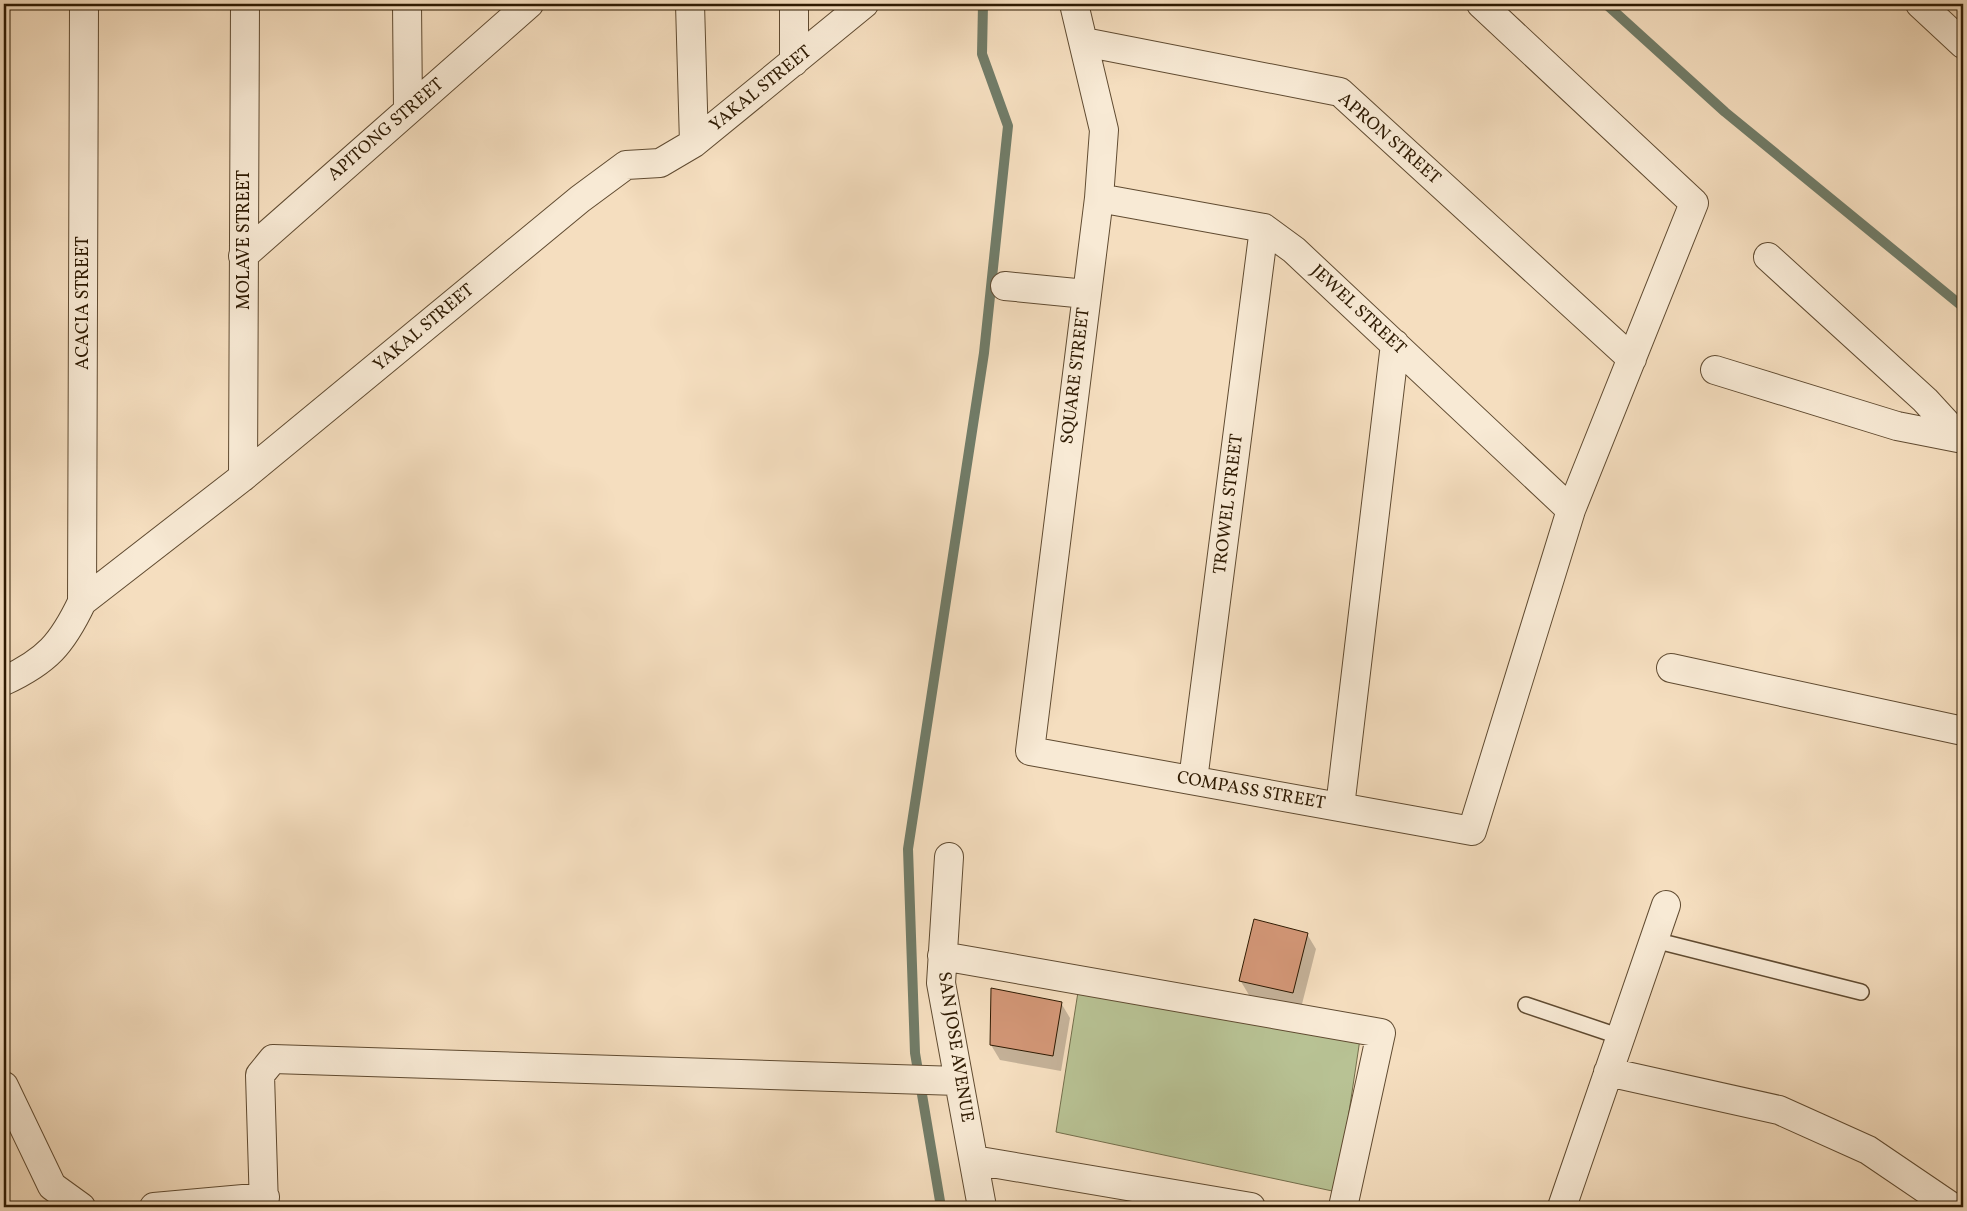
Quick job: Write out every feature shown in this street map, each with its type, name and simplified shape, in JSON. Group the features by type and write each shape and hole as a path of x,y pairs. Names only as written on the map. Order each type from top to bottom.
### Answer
{"street":[{"name":"ACACIA STREET","path":"82,602 84,4"},
{"name":"MOLAVE STREET","path":"243,477 245,4"},
{"path":"407,4 408,110"},
{"name":"APITONG STREET","path":"243,256 529,4"},
{"path":"690,4 694,143"},
{"path":"794,4 794,62"},
{"name":"YAKAL STREET","path":"4,681 41,661 68,631 82,602 243,477 603,182 626,165 660,163 694,143 864,4"},
{"name":"SQUARE STREET","path":"1030,750 1099,198 1104,130 1074,4"},
{"path":"1482,4 1694,203 1572,510"},
{"path":"1920,4 1963,44"},
{"name":"APRON STREET","path":"1084,42 1340,92 1632,359"},
{"name":"JEWEL STREET","path":"1099,198 1264,228 1294,250 1572,510"},
{"name":"TROWEL STREET","path":"1193,780 1264,228"},
{"path":"1768,258 1926,400 1961,438"},
{"path":"1005,286 1086,294"},
{"path":"1340,807 1395,344"},
{"path":"1716,370 1897,426 1961,438"},
{"name":"COMPASS STREET","path":"1030,750 1472,831 1572,510"},
{"path":"1671,668 1963,731"},
{"name":"SAN JOSE AVENUE","path":"948,857 941,984 982,1207"},
{"path":"1562,1207 1666,905"},
{"path":"942,956 1382,1033 1343,1207"},
{"path":"154,1207 265,1202 260,1075 273,1059 958,1081"},
{"path":"1608,1072 1779,1110 1868,1150 1952,1207"},
{"path":"4,1086 52,1186 81,1207"},
{"path":"974,1160 1251,1207"}],"lane":[{"path":"1654,940 1861,992"},
{"path":"1526,1005 1621,1037"}],"green space":[{"path":"1078,992 1360,1039 1337,1192 1056,1132"}],"building":[{"path":"1254,919 1308,933 1293,993 1239,981"},
{"path":"991,988 1062,1002 1053,1056 990,1045"}],"waterway":[{"path":"941,1207 915,1053 908,849 984,353 1008,126 982,54 983,4"},
{"path":"1606,4 1725,112 1963,307"}]}
